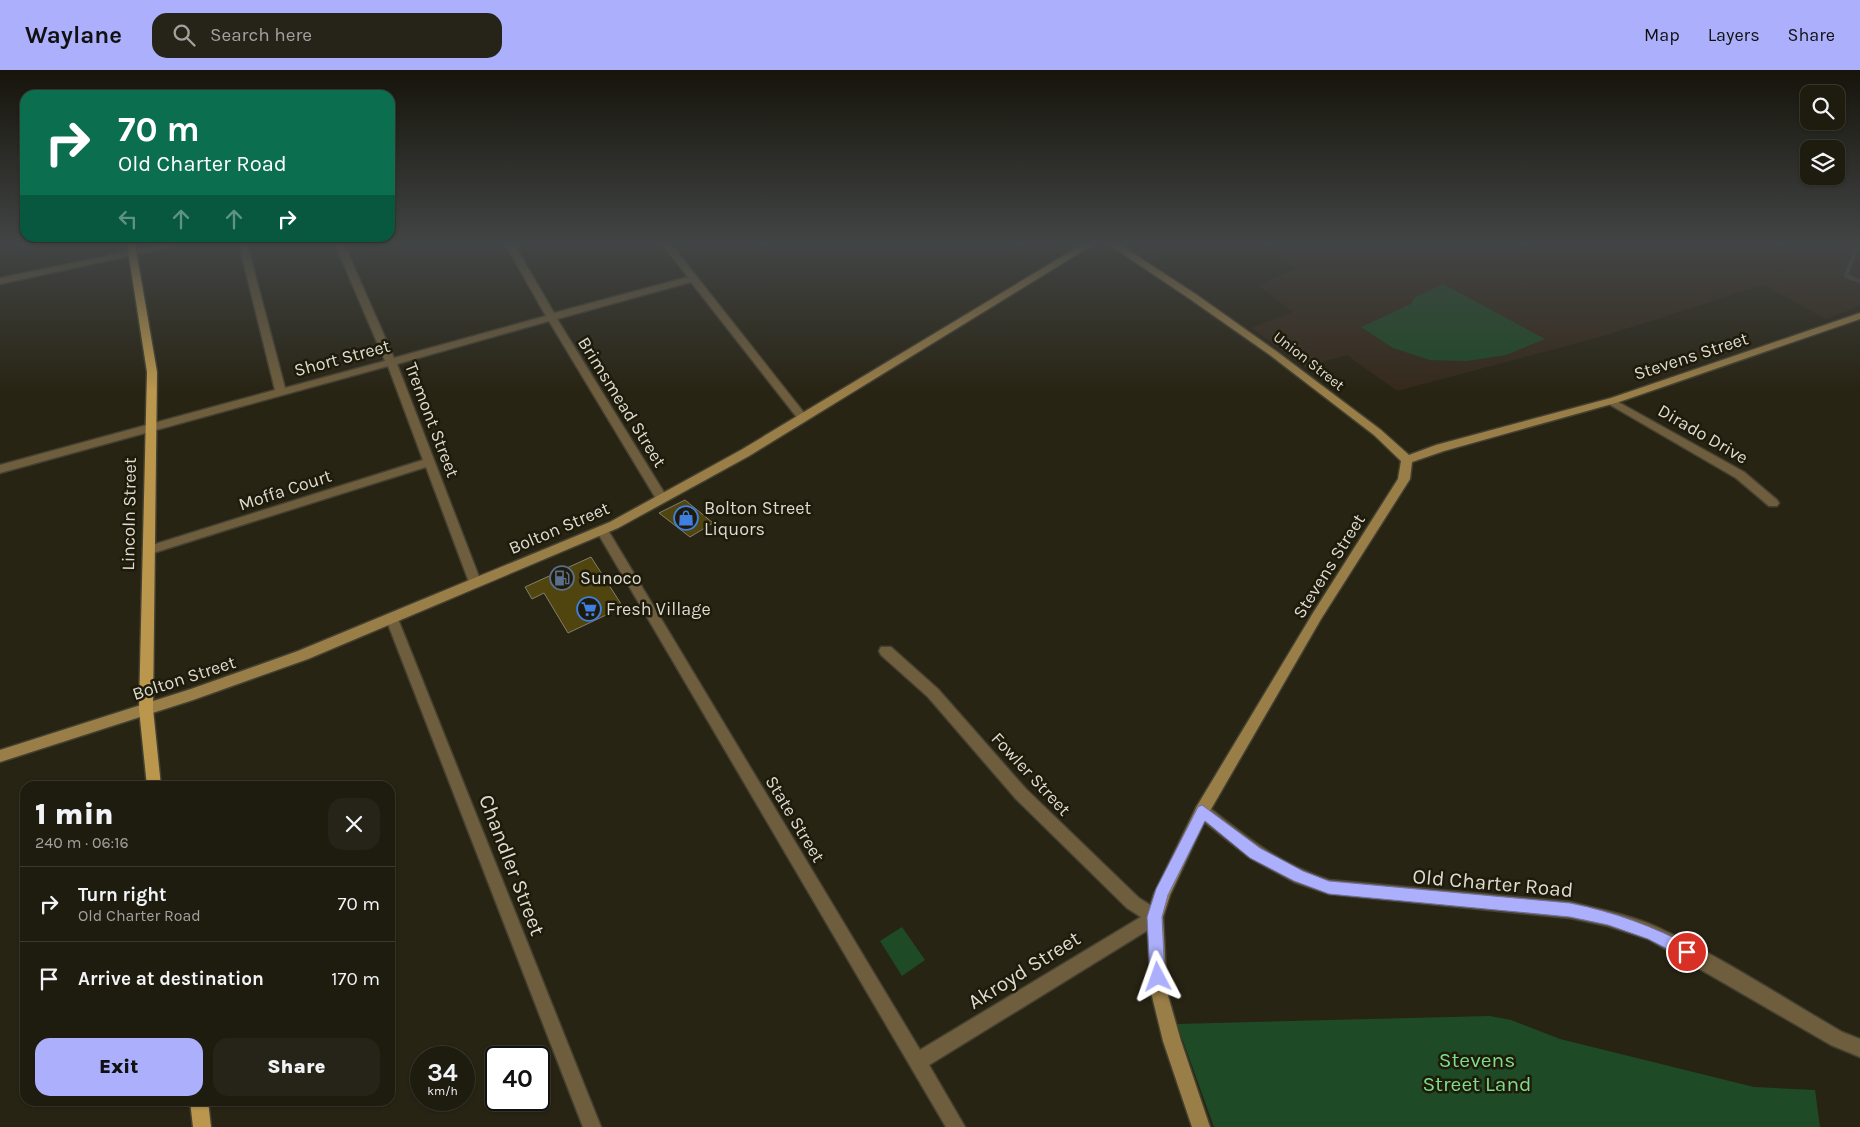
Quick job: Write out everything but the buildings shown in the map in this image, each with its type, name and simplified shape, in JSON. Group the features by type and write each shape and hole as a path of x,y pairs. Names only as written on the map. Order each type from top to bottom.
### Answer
{"main road":[{"name":"Lincoln Street","path":"139,293 152,372 146,709 153,781"},
{"path":"200,1106 202,1127"}],"street":[{"path":"256,293 281,392"},
{"name":"Tremont Street","path":"361,293 391,362 475,582"},
{"name":"Brimsmead Street","path":"537,293 662,499"},
{"name":"Short Street","path":"0,469 635,293"},
{"path":"703,293 803,418"},
{"name":"Bolton Street","path":"0,756 282,663 392,619 475,582 602,530 662,499 803,418 1009,293"},
{"name":"Union Street","path":"1190,293 1264,345 1371,429 1407,460"},
{"name":"Stevens Street","path":"1201,1127 1172,1041 1159,992 1155,917 1162,894 1202,811 1318,616 1404,478 1407,460 1440,448 1611,401 1860,316"},
{"name":"Dirado Drive","path":"1611,401 1740,475 1773,503"},
{"name":"Moffa Court","path":"150,550 430,462"},
{"name":"State Street","path":"602,530 956,1127"},
{"name":"Chandler Street","path":"392,619 592,1127"},
{"name":"Fowler Street","path":"886,651 933,693 1021,794 1133,904 1155,917"},
{"name":"Old Charter Road","path":"1202,811 1255,853 1299,877 1329,887 1570,910 1608,918 1652,933 1704,961 1837,1039 1860,1048"},
{"name":"Akroyd Street","path":"917,1062 1155,917"}],"shaded area":[{"path":"1268,293 1737,293 1600,337 1397,391 1347,355 1305,367 1251,328 1293,312"},
{"path":"1778,293 1860,293 1860,306 1826,319"}],"green space":[{"path":"1424,293 1460,293 1545,339 1506,355 1467,361 1430,360 1393,348 1361,327 1411,304 1414,298"},
{"path":"902,927 925,960 902,976 880,941"},
{"name":"Stevens Street Land","path":"1490,1016 1511,1020 1560,1039 1754,1087 1815,1090 1820,1127 1214,1127 1177,1024"}],"place":[{"name":"Bolton Street Liquors","path":"686,518"},
{"name":"Sunoco","path":"562,578"},
{"name":"Fresh Village","path":"589,609"}],"route":[{"path":"1158,977 1155,948 1155,917 1162,894 1202,811 1255,853 1299,877 1329,887 1386,894 1570,910 1608,918 1652,933 1687,952"}]}
